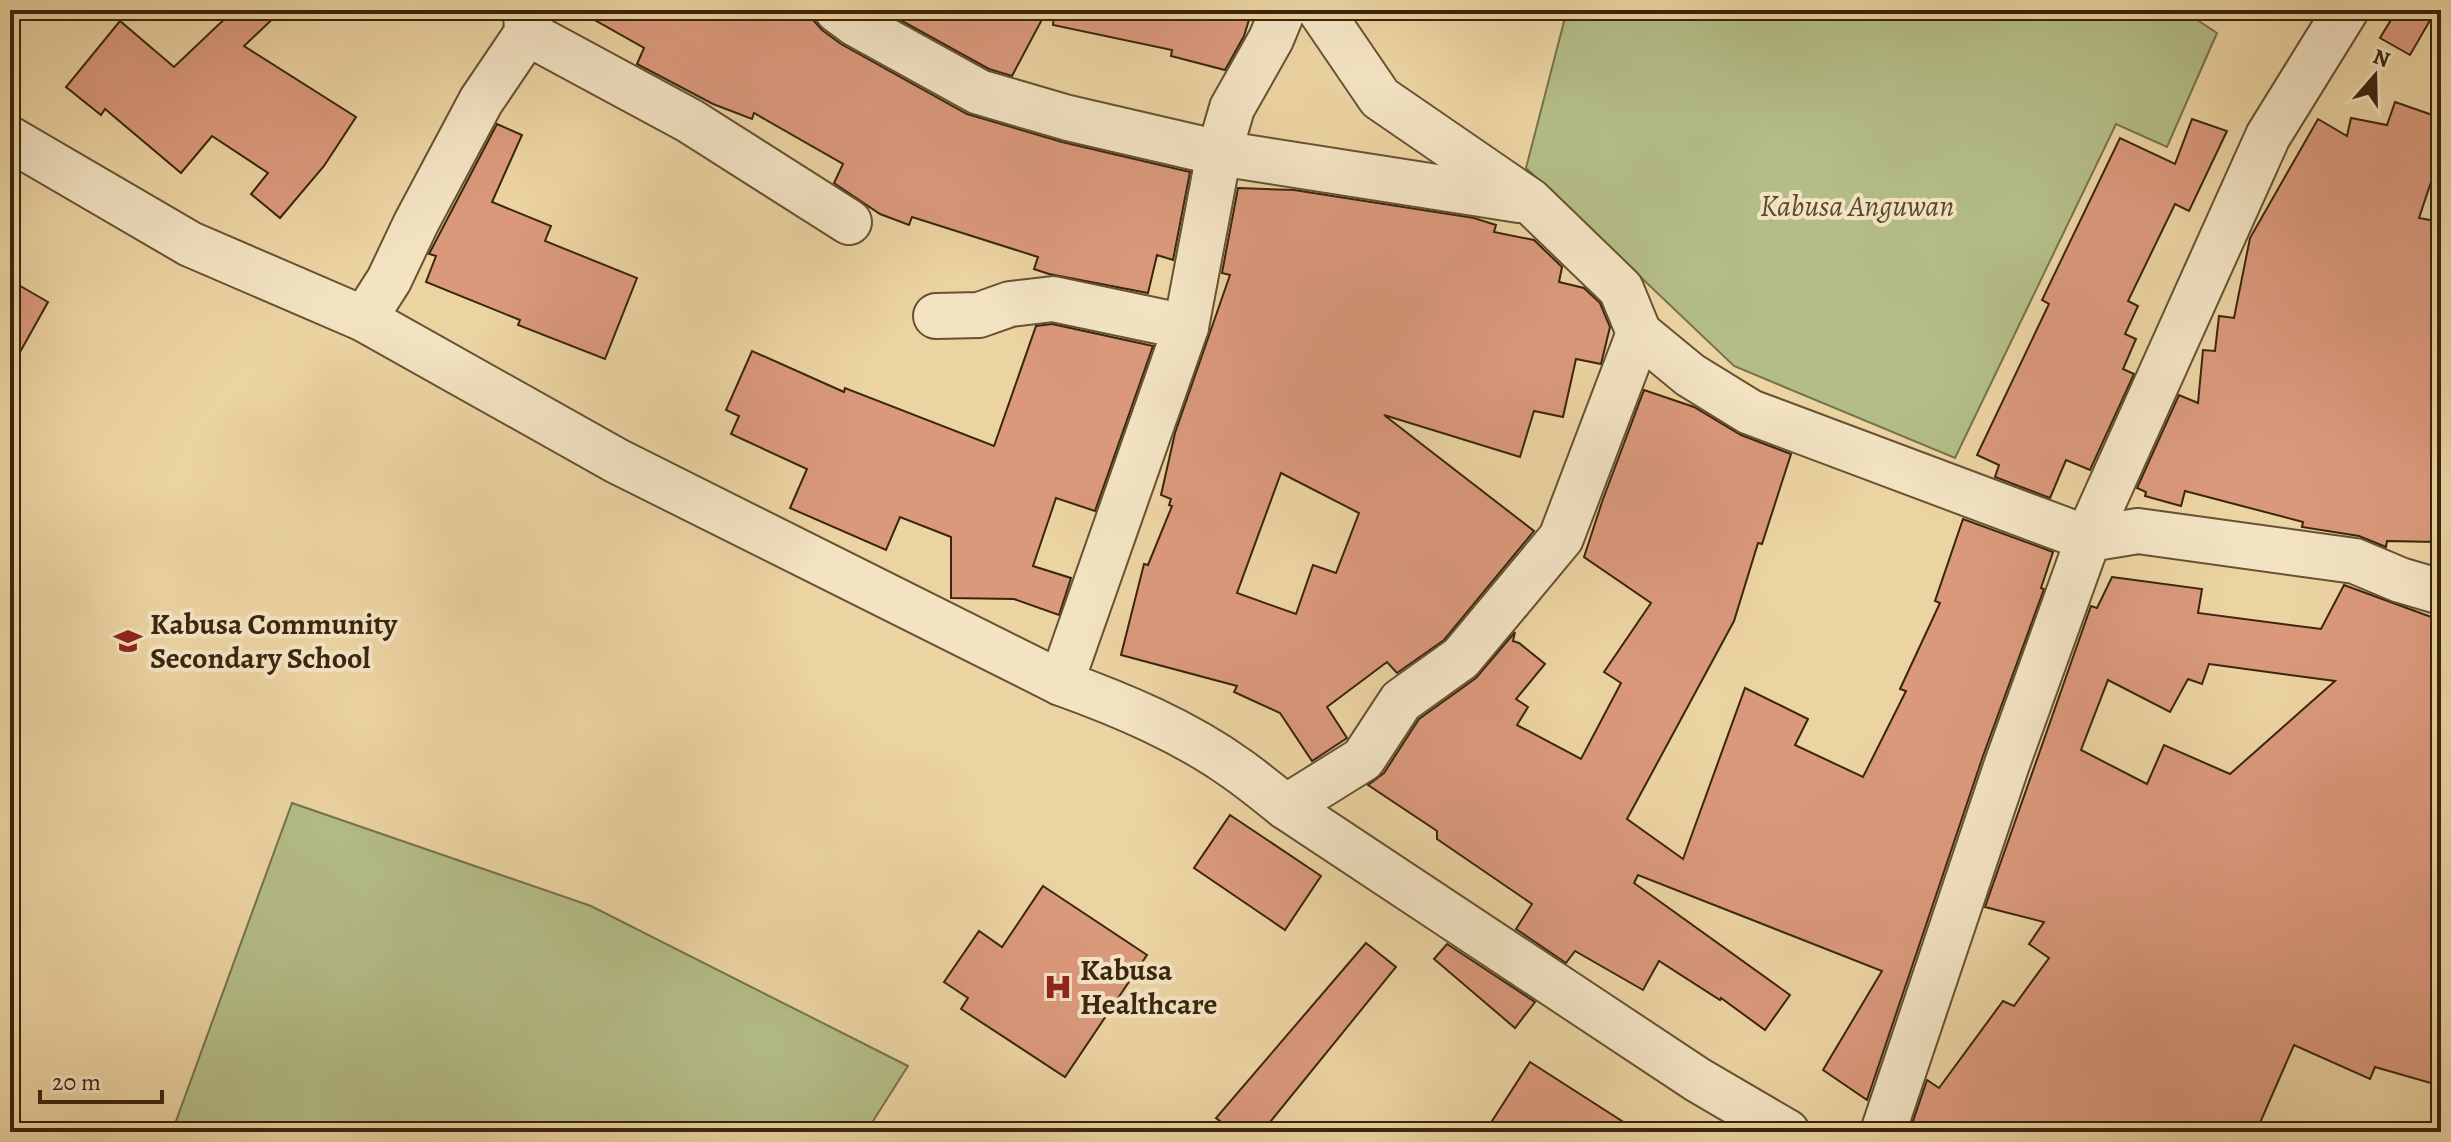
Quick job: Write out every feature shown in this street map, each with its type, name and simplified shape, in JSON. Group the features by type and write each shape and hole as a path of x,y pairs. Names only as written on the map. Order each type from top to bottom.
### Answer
{"street":[{"path":"837,10 856,24 979,92 1068,118 1219,153 1530,201"},
{"path":"1061,683 1186,327 1219,153 1232,108 1271,39 1283,10"},
{"path":"1320,10 1380,98 1530,201 1621,289 1639,333 1690,375 1750,412 2089,539 2138,531 2355,561 2400,580 2441,592"},
{"path":"1883,1132 2007,764 2089,539 2268,136 2346,10"},
{"path":"364,319 389,280 416,223 526,22 849,222"},
{"path":"10,139 190,244 364,319 617,461 1061,683 1118,704 1174,732 1235,768 1286,807 1698,1080 1787,1132"},
{"path":"936,316 979,315 1010,304 1053,299 1186,327"},
{"path":"1286,807 1363,759 1401,701 1461,658 1561,538 1639,333"}],"green space":[{"name":"Kabusa Anguwan","path":"1567,10 2182,10 2217,33 2167,147 2116,124 1955,458 1734,366 1526,168"},
{"path":"292,803 591,906 908,1066 866,1132 172,1132"}],"building":[{"path":"234,10 282,10 244,46 356,117 324,166 280,218 251,194 268,173 212,136 181,173 105,109 101,115 66,87 120,21 174,67"},
{"path":"577,10 812,10 814,21 841,44 967,114 1062,142 1190,172 1173,260 1157,255 1148,293 1049,274 1034,269 1038,257 912,217 909,225 880,214 834,183 843,164 754,113 752,119 713,104 637,64 644,48"},
{"path":"882,10 1047,10 1012,76 989,69"},
{"path":"1054,10 1252,10 1244,36 1225,70 1171,56 1172,50 1053,25"},
{"path":"2397,10 2436,10 2410,55 2380,38"},
{"path":"2395,102 2441,118 2441,152 2419,218 2441,222 2435,264 2441,264 2441,464 2438,464 2436,542 2387,541 2386,547 2359,536 2302,527 2303,522 2185,491 2181,506 2145,496 2146,492 2137,488 2179,395 2198,403 2203,350 2215,351 2219,316 2234,318 2250,238 2318,119 2347,136 2351,118 2387,125"},
{"path":"2192,119 2227,131 2189,211 2175,204 2128,301 2138,306 2125,334 2136,339 2123,369 2134,374 2090,470 2066,460 2050,498 1995,477 1999,465 1977,455 2049,304 2042,300 2120,138 2175,164"},
{"path":"497,124 522,135 492,202 551,226 545,241 637,278 605,359 518,325 520,320 426,282 436,256 429,254"},
{"path":"1238,188 1294,190 1474,218 1496,225 1494,232 1534,240 1562,267 1559,282 1584,288 1600,303 1610,327 1601,364 1576,359 1563,417 1534,411 1520,457 1384,415 1534,531 1444,640 1397,673 1387,662 1327,707 1347,738 1312,761 1280,713 1234,692 1237,686 1121,655 1144,564 1148,565 1172,506 1169,505 1171,499 1161,495 1175,433 1230,275 1222,273","holes":["1281,473 1359,513 1336,573 1313,565 1296,614 1237,593"]},
{"path":"10,280 48,302 10,370"},
{"path":"1052,324 1153,346 1095,511 1056,498 1033,566 1071,578 1059,615 1014,599 951,598 951,537 900,517 886,550 790,508 807,469 731,434 739,416 726,410 752,351 844,392 845,388 994,446 1036,326"},
{"path":"1644,390 1694,407 1741,435 1791,454 1762,544 1758,543 1734,621 1627,819 1683,859 1745,688 1808,719 1795,745 1863,777 1906,691 1900,689 1940,603 1935,601 1963,519 2053,552 2041,588 2044,589 1983,756 1867,1100 1823,1070 1882,971 1638,875 1634,883 1790,995 1765,1030 1721,998 1659,961 1643,990 1575,951 1566,963 1516,929 1532,904 1437,839 1437,831 1368,785 1384,773 1419,719 1476,678 1515,632 1513,641 1545,664 1516,699 1528,707 1517,725 1581,759 1621,683 1604,672 1651,603 1584,557"},
{"path":"2112,577 2202,589 2198,613 2321,629 2344,585 2434,618 2433,652 2441,643 2441,1086 2375,1067 2370,1079 2294,1045 2256,1132 1928,1132 1913,1121 1927,1080 1939,1088 2003,1001 2014,1006 2049,958 2029,944 2044,922 1985,907 2091,606 2097,608","holes":["2209,664 2335,681 2230,774 2164,745 2147,784 2081,750 2108,680 2170,712 2188,679 2202,684"]},
{"path":"1230,815 1321,876 1285,930 1194,868"},
{"path":"1043,886 1147,955 1065,1077 961,1009 968,998 944,982 979,931 1002,947"},
{"path":"1366,943 1396,967 1262,1132 1234,1132 1216,1118"},
{"path":"1447,944 1535,1002 1515,1028 1434,959"},
{"path":"1530,1062 1639,1132 1485,1132"}],"place":[{"name":"Kabusa Community Secondary School","path":"128,641"},
{"name":"Kabusa Healthcare","path":"1058,987"}]}
